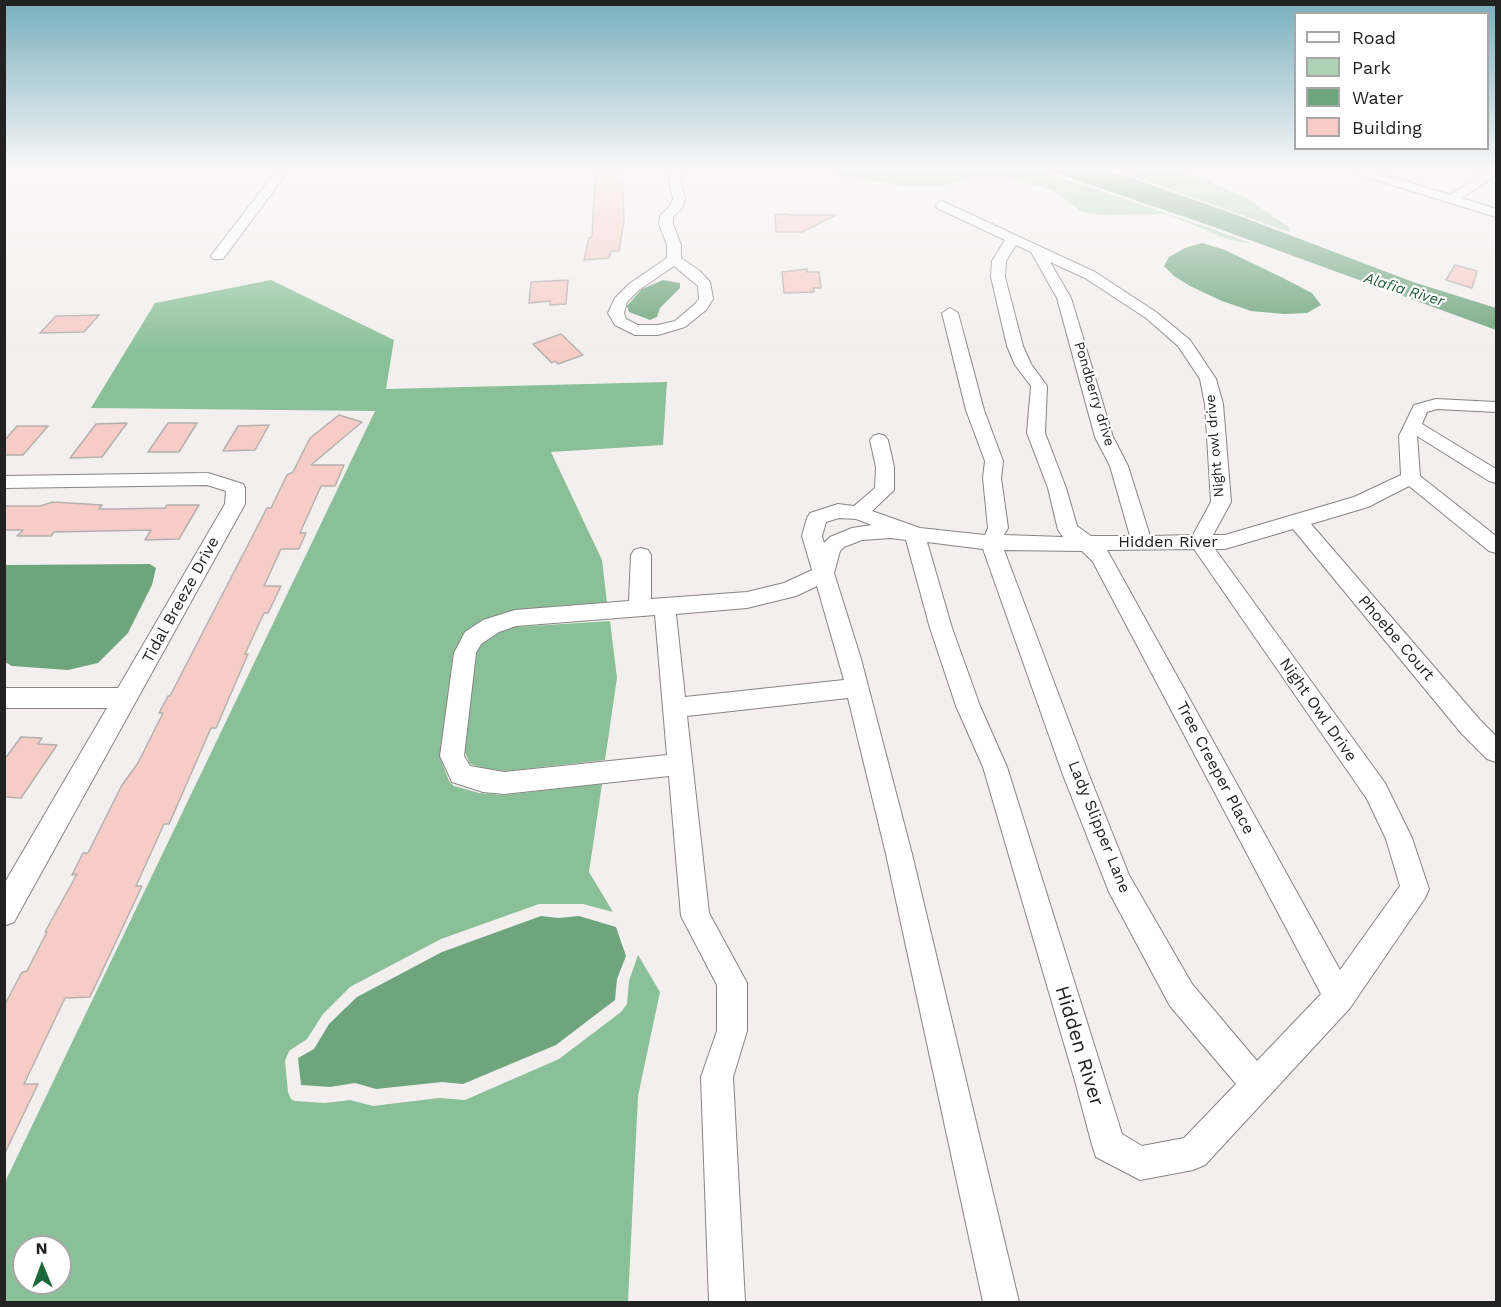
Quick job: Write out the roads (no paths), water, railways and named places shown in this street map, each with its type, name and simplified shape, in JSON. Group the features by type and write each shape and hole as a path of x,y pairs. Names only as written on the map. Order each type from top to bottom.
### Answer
{"street":[{"path":"218,256 237,231"},
{"path":"669,231 674,245 674,260"},
{"name":"Night owl drive","path":"996,231 1090,275 1151,315 1184,344 1208,379 1214,405 1221,502 1199,542"},
{"path":"1013,239 999,261 998,277 1015,346 1023,365 1038,386 1036,434 1057,488 1068,530 1085,542"},
{"name":"Pondberry drive","path":"1036,249 1064,298 1104,437 1119,466 1142,542"},
{"path":"674,260 695,274 705,285 706,299 700,307 680,324 658,330 635,330 620,322 616,313 620,301 634,287 674,260"},
{"path":"950,313 975,410 994,460 992,478 998,528 991,543"},
{"path":"1451,403 1482,414 1497,423"},
{"path":"1497,407 1451,403 1436,404 1420,409 1408,436 1411,478 1497,546"},
{"path":"1412,425 1497,477"},
{"path":"858,513 884,490 885,467 879,440"},
{"name":"Hidden River","path":"823,574 831,549 847,537 874,531 914,533 991,543 1225,542 1361,502 1411,478"},
{"name":"Tidal Breeze Drive","path":"4,482 208,479 236,488 235,504 4,912"},
{"name":"Hidden River","path":"914,533 858,513 838,511 817,518 812,536 856,688 902,865 972,1165 1001,1302"},
{"name":"Phoebe Court","path":"1298,522 1471,727 1497,752"},
{"name":"Hidden River","path":"914,533 956,672 995,767 1012,832 1091,1081 1108,1146 1140,1163 1193,1153 1339,997 1415,889"},
{"name":"Tree Creeper Place","path":"1085,542 1101,557 1339,997"},
{"name":"Night Owl Drive","path":"1199,542 1376,791 1399,838 1415,889"},
{"name":"Lady Slipper Lane","path":"991,543 1076,775 1119,883 1181,995 1257,1085"},
{"path":"640,555 640,609"},
{"path":"680,764 504,783 483,781 461,774 452,756 465,653 473,638 491,626 514,618 747,600 789,591 823,574"},
{"path":"665,608 695,916 732,983 732,1031 717,1077 727,1302"},
{"path":"675,708 856,688"},
{"path":"4,698 126,698"}],"water":[{"name":"Alafia River","path":"1225,231 1279,231 1413,282 1496,308 1496,330"},
{"path":"1202,243 1225,250 1312,293 1321,305 1307,313 1284,314 1251,311 1190,286 1174,276 1164,266 1169,257 1185,248"},
{"path":"663,280 680,283 680,288 660,308 657,317 650,320 629,312 627,306 642,289"},
{"path":"150,564 156,568 152,585 128,633 98,663 68,670 12,666 5,662 5,565"},
{"path":"541,916 559,918 579,916 616,927 626,956 617,979 615,1000 556,1045 463,1084 442,1082 376,1089 355,1083 330,1087 301,1085 298,1058 314,1049 329,1024 357,997 442,952"}]}
